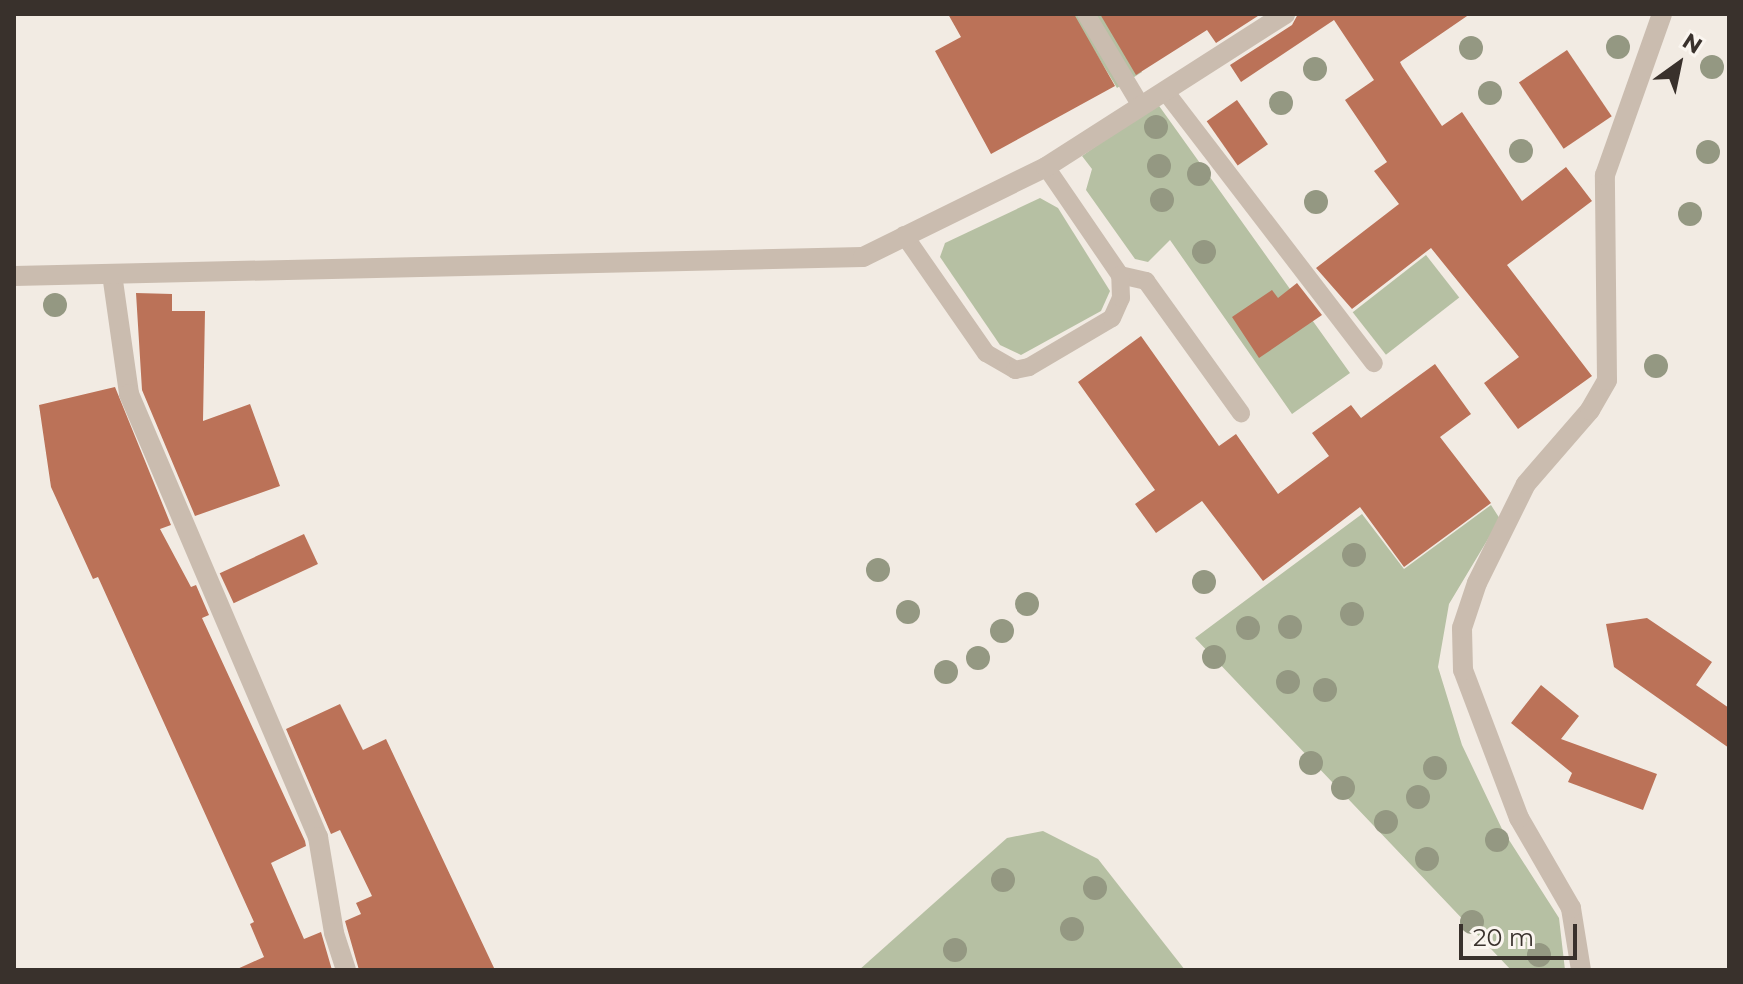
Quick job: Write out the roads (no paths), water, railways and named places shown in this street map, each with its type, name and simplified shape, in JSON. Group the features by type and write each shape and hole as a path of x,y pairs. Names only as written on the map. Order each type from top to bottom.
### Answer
{"street":[{"path":"14,276 827,261 863,257 1046,167 1285,14"},
{"path":"1581,970 1571,908 1519,818 1463,670 1462,628 1477,583 1526,484 1590,410 1607,380 1605,175 1662,14"},
{"path":"112,274 129,394 318,837 334,933 346,970"}],"lane":[{"path":"1086,14 1141,106"},
{"path":"1165,91 1374,363"},
{"path":"904,235 986,353 1015,370 1029,367 1112,318 1121,298 1120,275 1046,167"},
{"path":"1120,275 1146,281 1241,413"}]}
